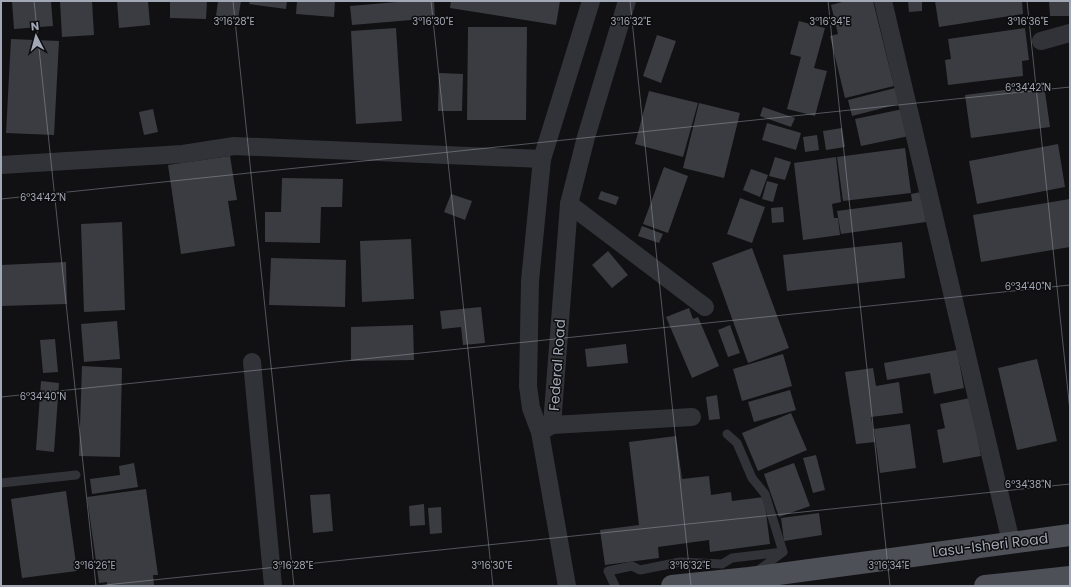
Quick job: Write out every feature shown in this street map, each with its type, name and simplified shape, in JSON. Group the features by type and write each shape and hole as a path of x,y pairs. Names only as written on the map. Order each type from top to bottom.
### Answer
{"main road":[{"name":"Lasu-Isheri Road","path":"672,586 748,578 1070,534"},
{"path":"985,586 1070,577"}],"street":[{"name":"Federal Road","path":"546,429 531,408 528,386 530,281 542,159 591,1"},
{"name":"Federal Road","path":"546,429 568,204 586,137 627,1"},
{"path":"883,1 1011,542"},
{"path":"1041,41 1070,33"},
{"path":"1,164 183,154 234,146 542,159"},
{"path":"568,204 706,307"},
{"path":"252,362 273,586"},
{"path":"568,586 546,429 692,417"}],"lane":[{"path":"727,434 736,443 752,478 766,494 783,552"},
{"path":"1,483 76,475"},
{"path":"748,578 783,552"},
{"path":"615,586 608,571 632,566 640,570 680,562 722,564 732,558 783,552"}],"building":[{"path":"12,1 51,1 53,26 14,29"},
{"path":"60,1 92,1 94,35 62,37"},
{"path":"117,1 148,1 150,25 119,28"},
{"path":"170,1 207,1 206,19 170,18"},
{"path":"218,1 241,1 238,19 216,16"},
{"path":"250,1 287,1 286,9 249,4"},
{"path":"297,1 335,1 334,17 296,14"},
{"path":"409,1 434,1 435,18 352,25 350,6"},
{"path":"451,1 560,1 556,25 450,8"},
{"path":"846,1 873,1 894,86 845,98 830,36 838,34 831,5"},
{"path":"908,1 922,1 922,11 909,12"},
{"path":"935,1 1022,1 1023,14 939,27"},
{"path":"1049,1 1070,1 1070,16 1050,16"},
{"path":"799,21 825,28 814,68 827,71 815,116 787,109 801,57 790,54"},
{"path":"468,27 527,27 526,120 467,120"},
{"path":"396,28 402,121 356,124 351,31"},
{"path":"1025,28 1029,60 1022,61 1023,76 948,85 945,60 951,59 948,39"},
{"path":"657,35 676,41 661,83 643,76"},
{"path":"11,39 59,41 54,135 6,133"},
{"path":"439,73 463,74 462,111 438,111"},
{"path":"1044,85 1050,127 971,138 965,95"},
{"path":"895,88 899,104 852,116 848,100"},
{"path":"649,91 698,103 683,157 635,144"},
{"path":"699,103 740,113 724,178 683,168"},
{"path":"763,107 795,118 791,127 760,116"},
{"path":"153,109 158,132 144,135 139,112"},
{"path":"903,109 909,136 861,146 855,119"},
{"path":"767,123 801,133 796,150 762,140"},
{"path":"842,128 845,147 826,150 823,131"},
{"path":"817,135 819,150 805,152 803,137"},
{"path":"1058,144 1065,187 977,204 969,161"},
{"path":"905,148 911,193 843,201 837,157"},
{"path":"230,156 237,200 228,201 235,246 181,254 168,165"},
{"path":"775,157 791,162 785,180 769,176"},
{"path":"836,157 841,202 832,204 834,218 838,218 840,235 803,240 794,163"},
{"path":"664,167 688,176 668,233 643,224"},
{"path":"751,169 768,175 760,197 743,190"},
{"path":"282,178 343,179 342,207 321,207 320,243 265,242 265,212 281,212"},
{"path":"767,181 778,184 773,202 762,199"},
{"path":"601,191 619,197 616,205 598,199"},
{"path":"921,192 926,222 841,234 837,211 912,201 911,194"},
{"path":"451,194 472,201 465,220 444,212"},
{"path":"740,198 765,207 752,243 727,234"},
{"path":"1070,199 1070,247 981,262 973,215"},
{"path":"783,207 784,222 772,223 771,208"},
{"path":"122,222 125,310 84,312 81,224"},
{"path":"642,226 663,234 659,243 638,236"},
{"path":"411,239 414,299 362,302 360,241"},
{"path":"902,242 905,278 787,291 783,255"},
{"path":"752,248 789,348 748,363 712,263"},
{"path":"608,251 628,275 612,288 592,265"},
{"path":"271,258 346,260 345,307 269,305"},
{"path":"66,262 67,304 1,306 1,265"},
{"path":"481,307 485,343 463,345 461,327 442,329 440,311"},
{"path":"689,308 693,319 698,317 719,366 692,378 666,317"},
{"path":"117,321 120,359 84,362 81,324"},
{"path":"413,325 414,360 351,361 351,327"},
{"path":"730,325 740,353 728,357 718,330"},
{"path":"55,339 58,372 43,373 40,340"},
{"path":"626,344 628,363 587,367 585,349"},
{"path":"957,350 964,388 934,394 930,373 887,380 884,363"},
{"path":"783,354 792,386 742,401 733,369"},
{"path":"1037,359 1057,441 1017,450 998,368"},
{"path":"82,366 122,368 120,457 79,456"},
{"path":"873,368 876,386 899,382 903,413 871,417 875,442 856,444 845,372"},
{"path":"41,381 59,383 54,452 36,450"},
{"path":"790,390 796,410 754,422 748,402"},
{"path":"717,395 720,419 709,420 706,397"},
{"path":"970,398 981,456 943,463 937,430 945,428 940,404"},
{"path":"791,413 807,450 758,471 742,433"},
{"path":"910,424 916,468 880,473 874,429"},
{"path":"676,436 682,479 709,476 711,495 731,492 732,501 764,497 770,544 710,552 709,540 658,547 659,558 605,565 600,530 639,525 629,442"},
{"path":"816,455 825,490 813,493 803,458"},
{"path":"134,463 138,487 92,494 90,479 120,475 119,466"},
{"path":"794,463 810,506 779,517 764,474"},
{"path":"146,489 158,575 153,575 154,585 107,586 107,582 99,583 87,497"},
{"path":"66,491 77,571 22,578 11,499"},
{"path":"330,494 333,531 313,533 310,495"},
{"path":"424,504 425,525 410,526 409,506"},
{"path":"441,507 442,533 430,534 428,508"},
{"path":"819,513 822,535 784,541 781,518"}]}
